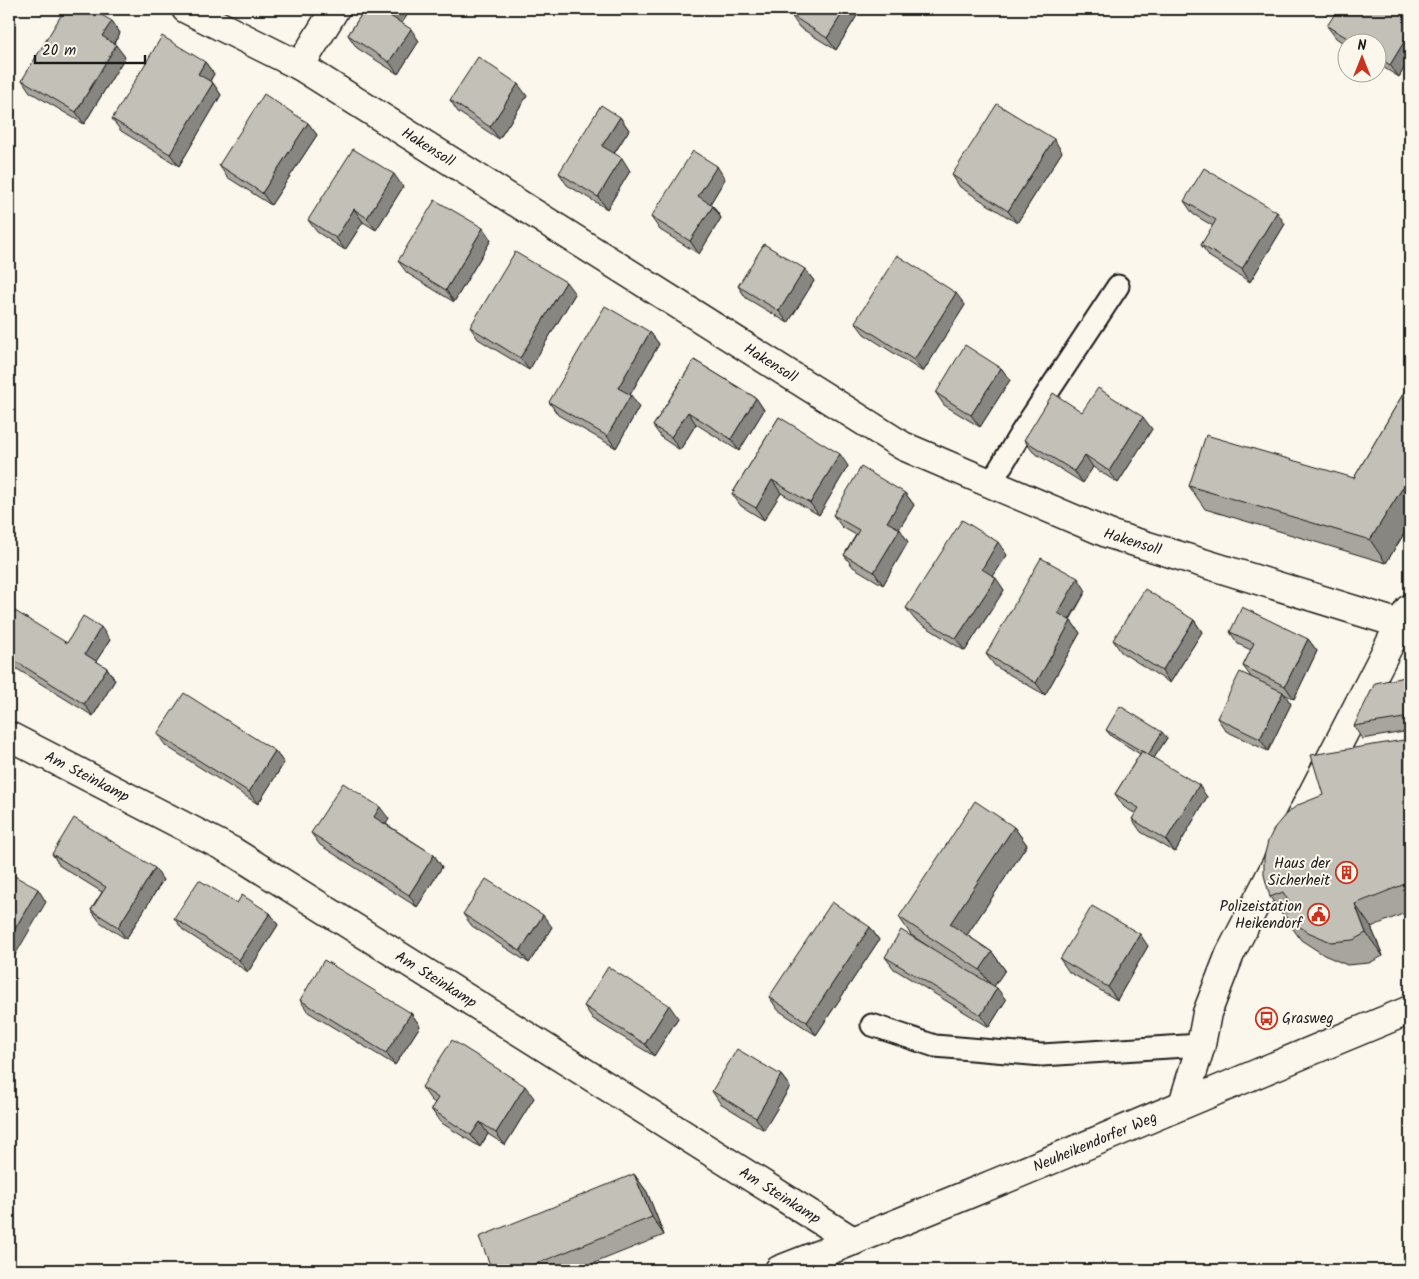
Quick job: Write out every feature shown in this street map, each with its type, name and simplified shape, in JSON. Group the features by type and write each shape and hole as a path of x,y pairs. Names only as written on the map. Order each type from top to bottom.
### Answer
{"street":[{"name":"Hakensoll","path":"186,9 300,66 903,446 1109,534 1405,616"},
{"path":"300,66 335,9"},
{"path":"1183,1104 1201,1044 1207,1013 1230,954 1405,616"},
{"name":"Am Steinkamp","path":"9,736 232,851 853,1241"},
{"name":"Neuheikendorfer Weg","path":"779,1270 1410,1010"}],"lane":[{"path":"990,484 1021,433 1118,286"},
{"path":"872,1026 935,1046 1042,1055 1201,1044"}],"building":[{"path":"65,9 91,9 112,21 102,36 116,45 76,112 22,80"},
{"path":"365,9 395,9 390,16 411,29 389,62 348,35"},
{"path":"795,9 845,9 827,38 791,15"},
{"path":"1338,9 1410,9 1410,32 1390,65 1386,62 1386,32 1337,32 1327,26"},
{"path":"162,36 205,62 198,74 213,83 170,154 112,119"},
{"path":"478,57 518,84 490,127 450,100"},
{"path":"264,94 308,123 262,193 219,165"},
{"path":"997,104 1054,139 1008,211 952,175"},
{"path":"601,105 620,117 602,146 622,158 598,197 559,173"},
{"path":"353,149 394,174 367,218 354,209 336,238 308,220"},
{"path":"693,151 717,166 698,196 713,206 690,241 651,217"},
{"path":"1204,168 1277,212 1242,269 1201,245 1216,220 1184,201"},
{"path":"435,200 483,228 446,290 398,261"},
{"path":"764,244 805,269 779,311 738,286"},
{"path":"515,252 566,282 520,358 470,327"},
{"path":"897,255 956,293 914,360 855,322"},
{"path":"605,306 650,332 618,388 631,395 607,436 549,402"},
{"path":"965,345 1001,368 971,415 936,393"},
{"path":"694,360 756,398 731,439 688,412 671,437 653,426"},
{"path":"1410,382 1410,476 1370,540 1189,486 1206,435 1354,478"},
{"path":"1098,388 1143,417 1109,471 1085,455 1074,471 1024,440 1053,393 1082,412"},
{"path":"779,417 840,454 810,503 772,480 756,508 732,494"},
{"path":"861,467 905,493 887,522 900,529 874,572 844,555 859,530 833,515"},
{"path":"962,520 998,542 982,569 996,578 956,639 906,608"},
{"path":"1041,558 1078,578 1058,613 1071,621 1036,683 986,654"},
{"path":"1145,589 1194,620 1162,671 1113,640"},
{"path":"1242,607 1308,639 1285,686 1243,666 1254,643 1230,632"},
{"path":"15,611 67,643 83,616 101,627 85,654 107,668 84,704 9,657 9,620"},
{"path":"1240,672 1283,692 1260,739 1217,718"},
{"path":"1410,676 1410,717 1354,726 1375,683"},
{"path":"184,693 275,751 249,792 157,734"},
{"path":"1120,706 1162,732 1148,755 1106,730"},
{"name":"Haus der Sicherheit","path":"1410,739 1410,882 1355,904 1366,933 1353,940 1331,942 1308,932 1285,917 1293,909 1283,892 1270,897 1264,875 1264,857 1268,841 1275,827 1286,814 1298,805 1323,795 1311,755"},
{"path":"1142,751 1199,785 1166,840 1132,819 1139,808 1115,794"},
{"path":"343,783 380,807 374,817 434,855 409,895 311,833"},
{"path":"975,801 1014,827 950,924 992,952 980,970 899,917"},
{"path":"74,818 155,868 118,927 91,910 106,887 52,854"},
{"path":"9,873 38,889 9,939"},
{"path":"486,879 543,915 520,951 463,914"},
{"path":"199,880 237,903 242,895 270,913 239,960 174,918"},
{"path":"832,902 870,927 807,1022 769,997"},
{"path":"1092,906 1140,934 1108,987 1060,959"},
{"path":"901,930 997,988 981,1015 885,957"},
{"path":"324,960 411,1013 386,1053 300,1000"},
{"path":"608,967 669,1005 645,1044 584,1006"},
{"path":"452,1040 525,1086 496,1133 480,1122 471,1135 431,1109 438,1098 422,1087"},
{"path":"737,1049 781,1075 756,1118 712,1091"},
{"path":"634,1174 652,1217 521,1270 492,1270 479,1237"},
{"path":"9,1261 15,1270 9,1270"}],"place":[{"name":"Haus der Sicherheit","path":"1346,872"},
{"name":"Polizeistation Heikendorf","path":"1318,915"},
{"name":"Grasweg","path":"1266,1018"}]}
